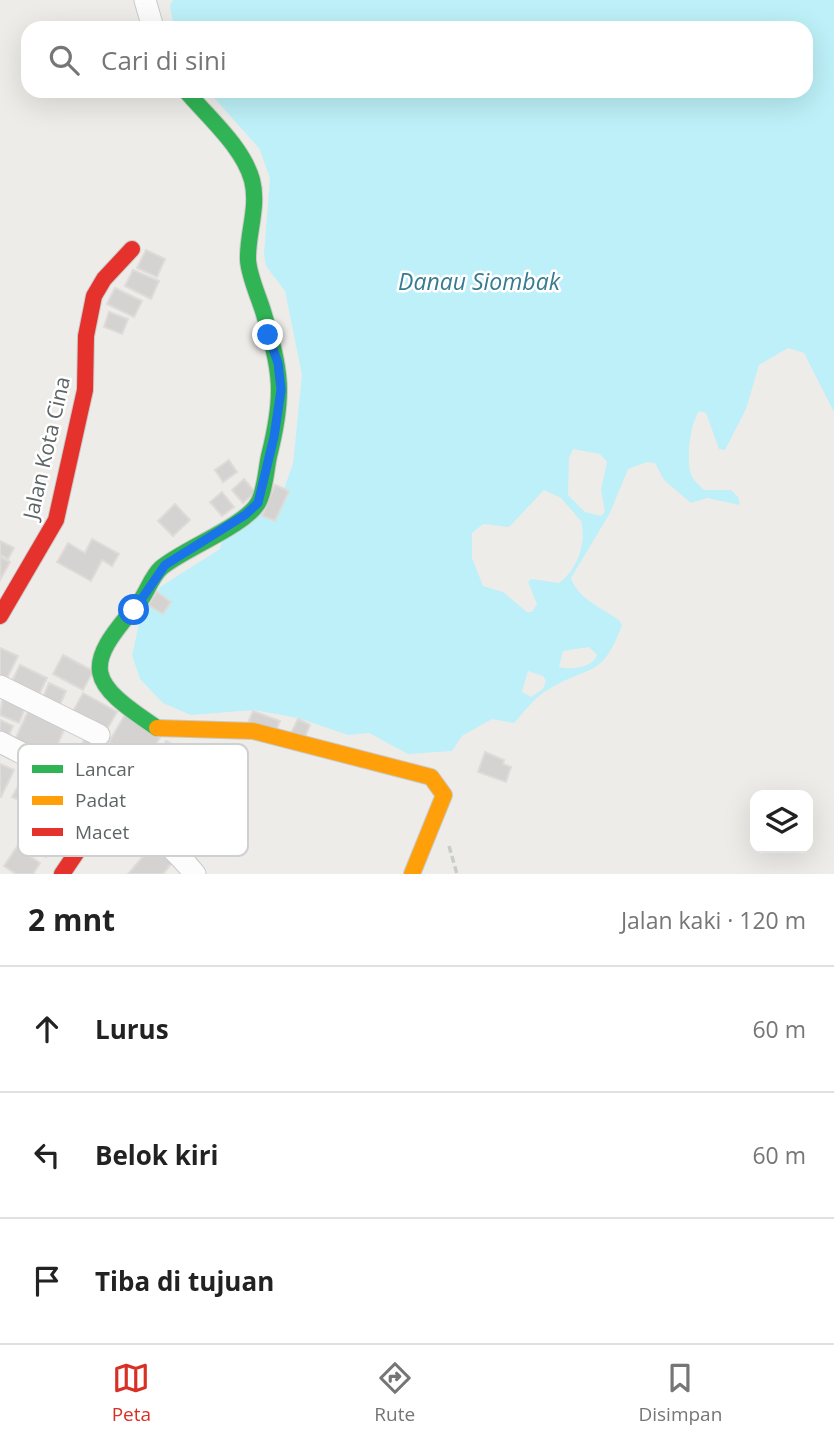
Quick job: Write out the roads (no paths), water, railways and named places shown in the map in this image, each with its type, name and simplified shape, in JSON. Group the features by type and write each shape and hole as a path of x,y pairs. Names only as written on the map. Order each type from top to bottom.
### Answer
{"street":[{"path":"145,0 151,21"},
{"path":"192,98 235,149 252,180 254,210 247,261 278,363 279,402 258,503 245,515 160,569 142,599 113,632 100,653 100,676 106,689 119,703 158,729 253,731 431,777 442,787 444,795 412,874"},
{"name":"Jalan Kota Cina","path":"0,616 56,520 85,390 86,336 94,296 104,279 132,249"},
{"path":"0,686 99,735"},
{"path":"0,742 18,752"},
{"path":"62,874 74,856"},
{"path":"177,856 195,874"}],"water":[{"name":"Danau Siombak","path":"173,0 834,0 834,412 804,353 788,348 759,365 746,409 725,450 719,449 706,413 699,411 693,425 689,453 692,477 704,490 731,490 738,497 740,505 707,498 691,503 664,480 655,463 647,462 628,469 610,513 571,578 585,598 619,620 622,625 608,654 594,668 544,692 514,723 492,719 462,736 452,751 408,754 369,733 348,735 298,718 254,710 191,715 163,703 140,679 132,655 139,624 160,587 220,549 222,541 282,494 293,464 302,375 285,291 266,266 264,254 270,178 259,148 214,98 813,98 813,21 173,21 170,6","holes":["573,449 600,454 607,462 601,490 605,512 601,516 585,512 568,495 569,458","544,490 561,498 581,521 583,538 571,571 559,583 531,579 528,582 537,604 532,612 527,612 503,592 483,586 472,558 472,533 483,524 509,527","589,647 597,655 591,663 575,668 559,667 563,651","528,671 543,676 546,681 543,689 531,697 522,692"]}]}
